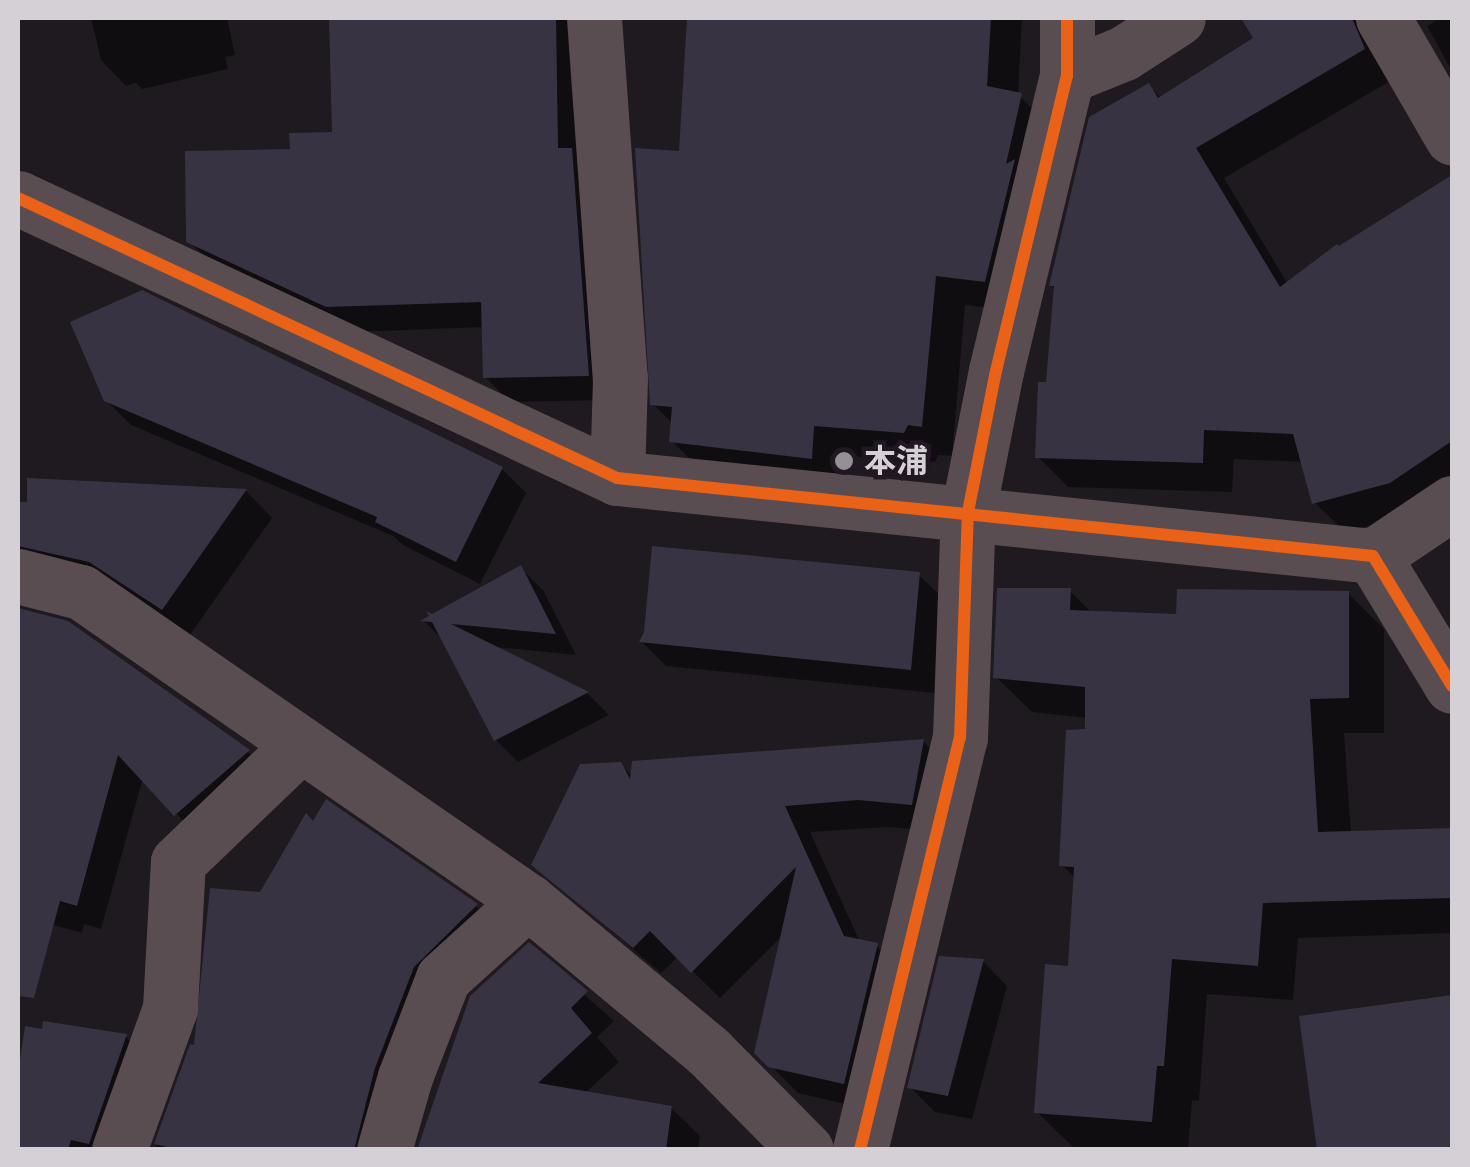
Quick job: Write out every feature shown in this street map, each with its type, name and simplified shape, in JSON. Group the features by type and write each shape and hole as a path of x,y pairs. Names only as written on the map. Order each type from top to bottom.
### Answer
{"street":[{"path":"594,18 620,378 617,478"},
{"path":"860,1150 960,738 968,512 996,371 1068,76 1067,18"},
{"path":"1068,76 1124,52 1178,18"},
{"path":"1383,18 1452,137"},
{"path":"18,198 617,478 1372,556 1452,504"},
{"path":"1372,556 1452,686"},
{"path":"18,576 81,592 528,901 709,1052 806,1150"},
{"path":"120,1150 170,1008 178,862 300,745"},
{"path":"384,1150 405,1077 444,978 528,901"}],"building":[{"path":"329,18 556,18 558,148 572,148 589,376 483,378 481,302 326,307 186,242 185,151 290,149 289,133 332,132"},
{"path":"687,18 991,18 987,86 1022,93 1006,164 1015,159 985,282 936,276 922,427 908,425 904,433 814,426 812,459 669,442 672,407 650,405 635,148 679,151"},
{"path":"1241,18 1352,18 1365,49 1196,148 1280,287 1337,244 1452,175 1452,441 1390,483 1312,504 1293,434 1204,430 1203,463 1035,458 1038,382 1046,382 1054,286 1049,286 1089,117 1149,83 1158,98 1253,38"},
{"path":"142,290 503,467 456,562 375,522 377,517 104,401 70,322"},
{"path":"27,478 247,489 162,610 89,562 18,546 18,502 27,502"},
{"path":"652,546 920,572 911,670 639,642 644,632"},
{"path":"521,565 556,634 451,624 589,692 494,741 432,622 420,621 429,616 426,611 432,614"},
{"path":"997,588 1071,588 1070,610 1176,614 1177,589 1349,591 1349,698 1310,699 1318,832 1452,828 1452,898 1263,903 1258,966 1172,959 1164,1066 1157,1066 1152,1122 1034,1113 1045,964 1068,966 1074,867 1059,866 1066,730 1085,729 1085,687 993,678"},
{"path":"18,608 68,621 250,750 174,816 118,755 77,906 60,901 34,998 18,996"},
{"path":"924,739 912,805 858,800 785,806 844,936 878,943 844,1084 768,1067 754,1053 796,867 691,973 650,931 633,948 531,865 580,764 621,762 630,779 632,761"},
{"path":"326,799 478,904 414,967 375,1068 354,1150 180,1150 154,1144 190,1044 194,1045 210,888 260,892 306,813 313,821"},
{"path":"529,942 588,991 571,1008 592,1033 538,1083 672,1106 666,1150 417,1150 470,996"},
{"path":"939,956 984,959 948,1096 907,1088"},
{"path":"1452,995 1452,1150 1317,1150 1299,1016"},
{"path":"43,1021 127,1034 89,1144 71,1140 68,1150 18,1150 18,1073 25,1026 42,1029"}],"cycle path":[{"path":"860,1150 960,738 968,512 996,371 1067,76 1067,18"},
{"path":"18,198 617,478 1373,556 1452,686"}],"place":[{"name":"本浦","path":"844,461"}]}
